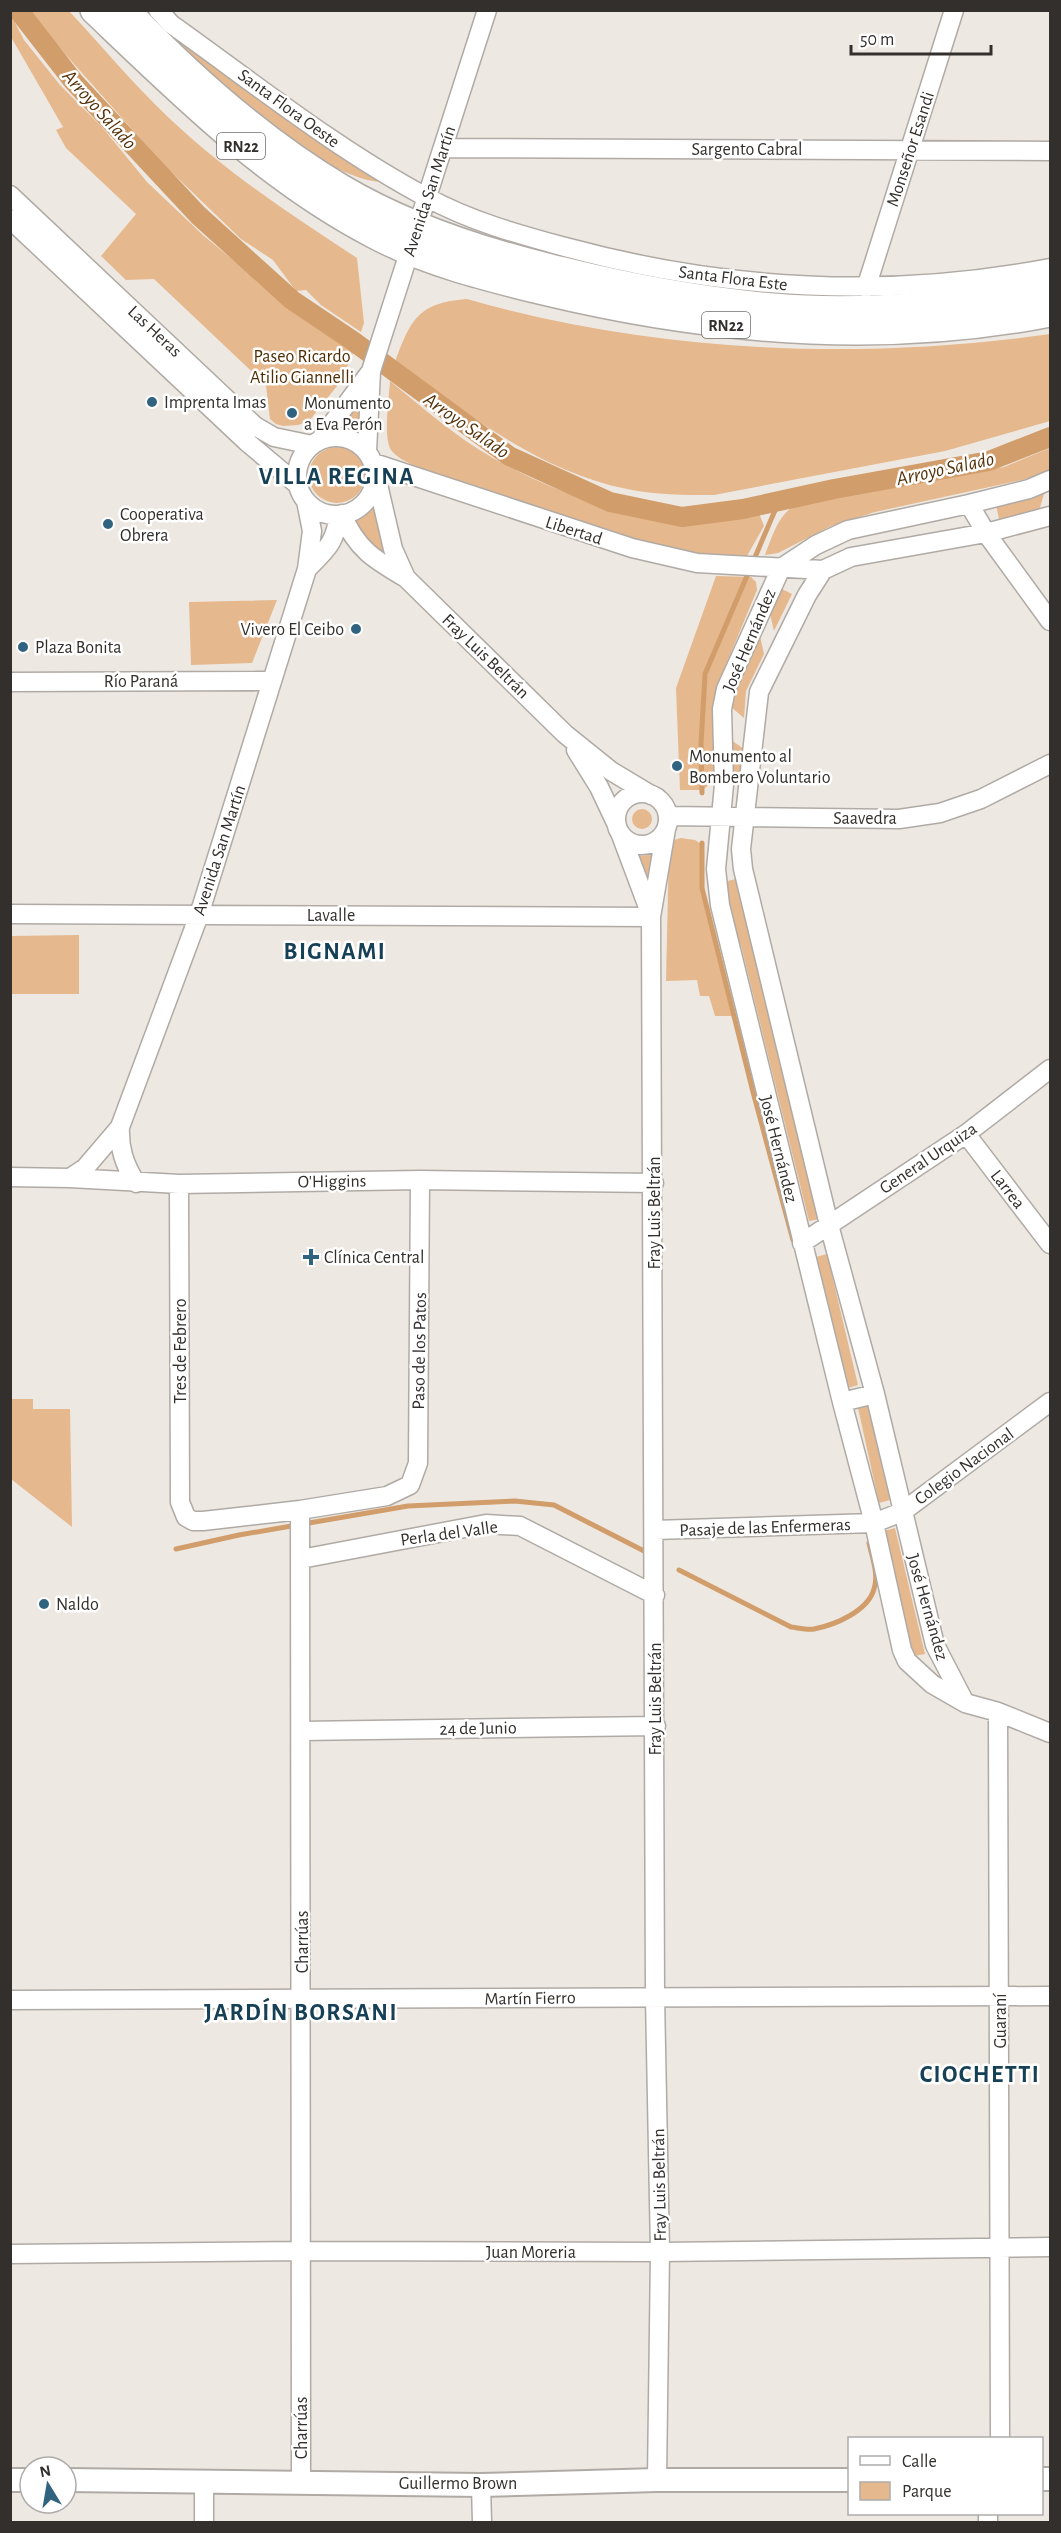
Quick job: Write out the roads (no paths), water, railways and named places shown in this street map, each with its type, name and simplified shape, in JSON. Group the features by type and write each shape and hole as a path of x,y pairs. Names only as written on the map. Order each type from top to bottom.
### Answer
{"highway":[{"name":"RN22","path":"94,10 219,128 285,180 375,235 410,251 485,276 576,298 676,318 775,330 867,331 922,328 1000,321 1050,313"},
{"name":"RN22","path":"126,10 200,81 289,153 341,188 417,225 498,254 644,289 729,303 776,307 853,309 952,303 1050,289"}],"main road":[{"name":"Guillermo Brown","path":"78,2480 301,2481 481,2485 657,2480 848,2480"}],"street":[{"name":"Santa Flora Oeste","path":"158,10 171,24 354,155 427,197"},
{"name":"Avenida San Martín","path":"316,443 371,371 487,10"},
{"name":"Monseñor Esandi","path":"866,288 954,10"},
{"name":"Sargento Cabral","path":"443,148 1050,151"},
{"name":"Las Heras","path":"10,195 255,426 274,437 316,443"},
{"name":"Santa Flora Este","path":"427,197 503,230 623,261 745,281 866,288 960,281 1050,268"},
{"name":"Las Heras","path":"10,219 247,442 298,484"},
{"name":"Avenida San Martín","path":"371,371 372,463"},
{"path":"332,437 357,442 372,463 372,492 366,502 357,510 340,515 324,513 306,501 298,484 299,463 316,443 332,437"},
{"name":"Libertad","path":"372,463 632,548 697,563 738,567 823,570 858,555 986,533 1050,516"},
{"name":"Fray Luis Beltrán","path":"372,463 393,549 406,578"},
{"path":"772,568 848,530 969,504 1029,489 1050,480"},
{"name":"Avenida San Martín","path":"136,1183 128,1170 119,1145 120,1127 199,915 307,569 312,531 306,501"},
{"path":"969,504 986,533 1050,621"},
{"name":"Avenida San Martín","path":"307,569 325,552 336,536 340,515"},
{"name":"Fray Luis Beltrán","path":"340,515 356,542 384,565 406,578 565,734 611,771 651,795"},
{"name":"José Hernández","path":"772,568 726,689 722,709 724,785 716,869 720,905 802,1243 874,1523 902,1650 907,1661 932,1684 965,1703 998,1712 1050,1733"},
{"name":"José Hernández","path":"823,570 807,595 759,692 741,849 743,869 829,1225 874,1394 935,1645 965,1703"},
{"name":"Río Paraná","path":"10,682 272,681"},
{"name":"Fray Luis Beltrán","path":"565,734 599,787 618,829 651,917"},
{"name":"Saavedra","path":"667,823 721,816 899,819 940,813 981,799 1050,764"},
{"path":"638,794 651,795 662,803 667,823 658,840 645,845 632,844 618,829 618,810 626,799 638,794"},
{"name":"Fray Luis Beltrán","path":"657,2480 660,2252 656,1997 651,917 667,823"},
{"name":"Lavalle","path":"10,914 651,917"},
{"name":"General Urquiza","path":"802,1243 966,1134 1050,1069"},
{"name":"Avenida San Martín","path":"70,1178 85,1168 120,1127"},
{"name":"Larrea","path":"966,1134 1050,1244"},
{"name":"O'Higgins","path":"10,1177 179,1184 420,1180 654,1183"},
{"name":"Paso de los Patos","path":"300,1510 387,1496 410,1485 418,1462 420,1180"},
{"name":"Tres de Febrero","path":"179,1184 180,1502 186,1518 193,1521 300,1510"},
{"path":"842,1402 874,1394"},
{"name":"Colegio Nacional","path":"874,1523 902,1512 1050,1402"},
{"name":"Charrúas","path":"300,1510 301,2481"},
{"name":"Pasaje de las Enfermeras","path":"655,1530 874,1523"},
{"name":"Perla del Valle","path":"300,1550 486,1524 520,1526 655,1595"},
{"name":"Guaraní","path":"998,1712 1000,2437"},
{"name":"24 de Junio","path":"301,1731 656,1726"},
{"name":"Martín Fierro","path":"10,2000 302,2001 1050,1996"},
{"name":"Juan Moreria","path":"10,2254 301,2251 660,2252 1050,2247"},
{"path":"204,2482 204,2523"},
{"path":"481,2485 482,2523"}],"waterway":[{"name":"Arroyo Salado","path":"18,10 74,82 198,215 292,300 353,341 509,456 610,502 682,517 743,509 834,489 989,461 1050,437"},
{"path":"702,793 701,744 705,674 779,501"},
{"path":"702,843 702,888 793,1240"},
{"path":"176,1549 239,1535 408,1506 515,1501 554,1505 648,1553"},
{"path":"679,1570 791,1627 814,1629 850,1616 871,1597 876,1578 869,1543"}],"place":[{"name":"Imprenta Imas","path":"152,402"},
{"name":"Monumento a Eva Perón","path":"292,413"},
{"name":"Cooperativa Obrera","path":"108,524"},
{"name":"Vivero El Ceibo","path":"356,629"},
{"name":"Plaza Bonita","path":"23,647"},
{"name":"Monumento al Bombero Voluntario","path":"677,766"},
{"name":"Clínica Central","path":"311,1257"},
{"name":"Naldo","path":"44,1604"}],"district":[{"name":"VILLA REGINA","path":"337,476"},
{"name":"BIGNAMI","path":"335,951"},
{"name":"JARDÍN BORSANI","path":"301,2012"},
{"name":"CIOCHETTI","path":"980,2074"}],"park label":[{"name":"Paseo Ricardo Atilio Giannelli","path":"302,366"}]}
